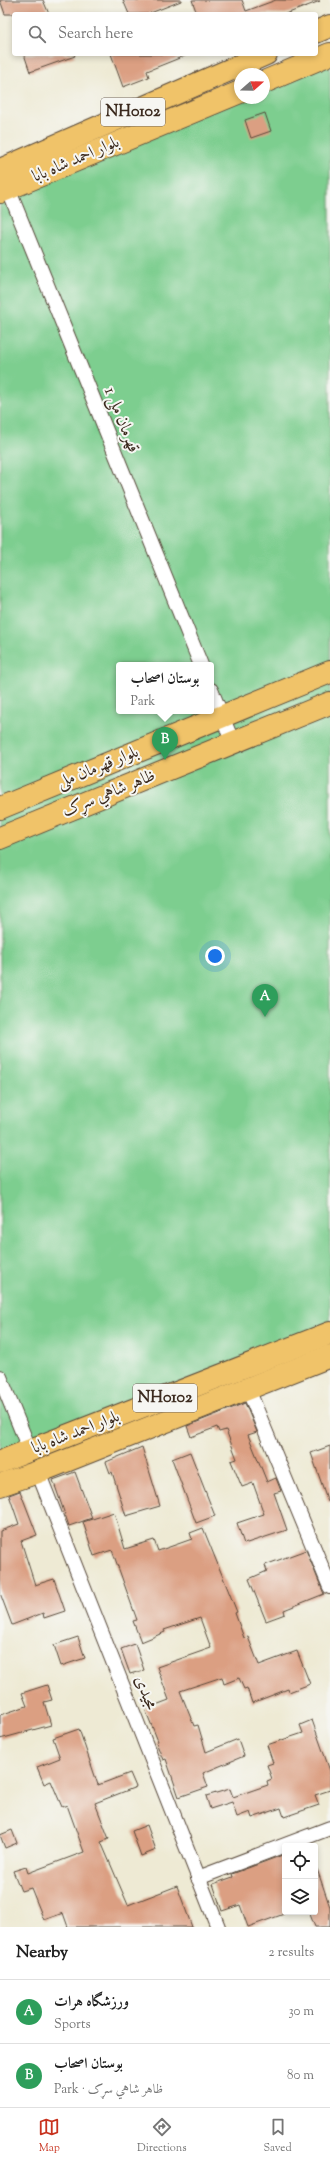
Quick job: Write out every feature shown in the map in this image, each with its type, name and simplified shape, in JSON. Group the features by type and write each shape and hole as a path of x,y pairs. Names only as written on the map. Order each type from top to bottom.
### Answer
{"main road":[{"path":"318,31 330,26"},
{"path":"270,79 330,54"},
{"name":"بلوار احمد شاه بابا","path":"2,178 262,56"},
{"name":"بلوار احمد شاه بابا","path":"2,178 234,94"},
{"name":"بلوار قهرمان ملی","path":"0,808 330,672"},
{"name":"ظاهر شاهي سړک","path":"0,838 330,703"},
{"name":"بلوار احمد شاه بابا","path":"0,1462 330,1333"},
{"name":"بلوار احمد شاه بابا","path":"0,1485 38,1472 330,1356"}],"street":[{"name":"قهرمان ملی 1","path":"2,178 200,662"},
{"path":"214,697 233,743"},
{"path":"0,1377 30,1451"},
{"path":"248,1388 330,1587"},
{"name":"مجیدی","path":"38,1472 218,1927"},
{"path":"198,1878 330,1828"}],"green space":[{"path":"330,63 330,1324 0,1456 0,196 234,102 234,104 270,104 270,87"}],"building":[{"path":"0,0 43,0 48,12 12,12 12,14 5,14"},
{"path":"123,0 181,0 153,12 128,12"},
{"path":"192,0 242,0 246,11 276,0 320,1 291,12 196,12"},
{"path":"25,56 75,56 30,72"},
{"path":"112,56 184,56 147,71 149,77 123,87"},
{"path":"265,113 271,131 251,138 245,120"},
{"path":"245,1403 257,1432 248,1435 267,1482 276,1478 281,1491 274,1493 287,1530 244,1544 237,1523 264,1514 253,1483 242,1487 231,1461 237,1459 226,1430 219,1432 217,1427 191,1437 187,1426"},
{"path":"330,1446 330,1502 328,1502 311,1453"},
{"path":"142,1447 160,1506 126,1516 112,1472 110,1473 106,1462"},
{"path":"190,1452 215,1516 196,1523 172,1459"},
{"path":"75,1472 92,1518 69,1526 53,1480"},
{"path":"20,1491 37,1535 21,1541 35,1585 54,1579 65,1611 44,1618 43,1613 12,1625 0,1593 0,1531 19,1524 9,1495"},
{"path":"114,1512 125,1549 154,1540 158,1551 192,1539 190,1533 203,1528 237,1612 235,1613 244,1638 248,1637 259,1665 297,1651 310,1684 289,1692 288,1689 252,1703 247,1688 244,1689 239,1678 224,1684 222,1677 180,1691 194,1726 198,1725 206,1752 238,1739 244,1756 203,1773 208,1787 179,1797 166,1759 163,1760 156,1742 158,1741 145,1709 169,1700 157,1667 211,1648 200,1618 164,1630 165,1632 141,1642 133,1621 137,1620 112,1550 94,1556 83,1522"},
{"path":"306,1550 324,1594 284,1610 285,1614 266,1621 249,1579 267,1571 265,1565"},
{"path":"78,1637 85,1658 61,1666 54,1645"},
{"path":"135,1644 144,1670 130,1674 121,1649"},
{"path":"47,1685 52,1700 44,1702 51,1725 0,1739 0,1715 27,1706 22,1693"},
{"path":"312,1720 330,1771 330,1790 315,1795 319,1805 284,1817 281,1808 252,1818 250,1812 237,1817 232,1802 210,1809 206,1796 230,1789 233,1797 268,1785 267,1781 272,1779 267,1765 273,1763 267,1745 303,1733 300,1725"},
{"path":"79,1729 98,1785 130,1773 136,1787 95,1803 109,1839 101,1842 128,1905 177,1886 192,1927 68,1927 63,1913 44,1920 31,1888 21,1891 13,1871 26,1867 28,1873 84,1852 67,1805 62,1807 51,1781 44,1784 37,1767 60,1758 53,1738"},
{"path":"147,1825 156,1850 141,1856 132,1831"},
{"path":"12,1830 17,1843 5,1848 0,1835"},
{"path":"282,1855 282,1915 248,1927 240,1905 222,1911 213,1884 233,1877 232,1874"},
{"path":"318,1872 330,1907 330,1927 315,1927 310,1915 318,1915"}],"place":[{"name":"بوستان اصحاب","path":"165,760"},
{"name":"ورزشگاه هرات","path":"265,1017"}]}
